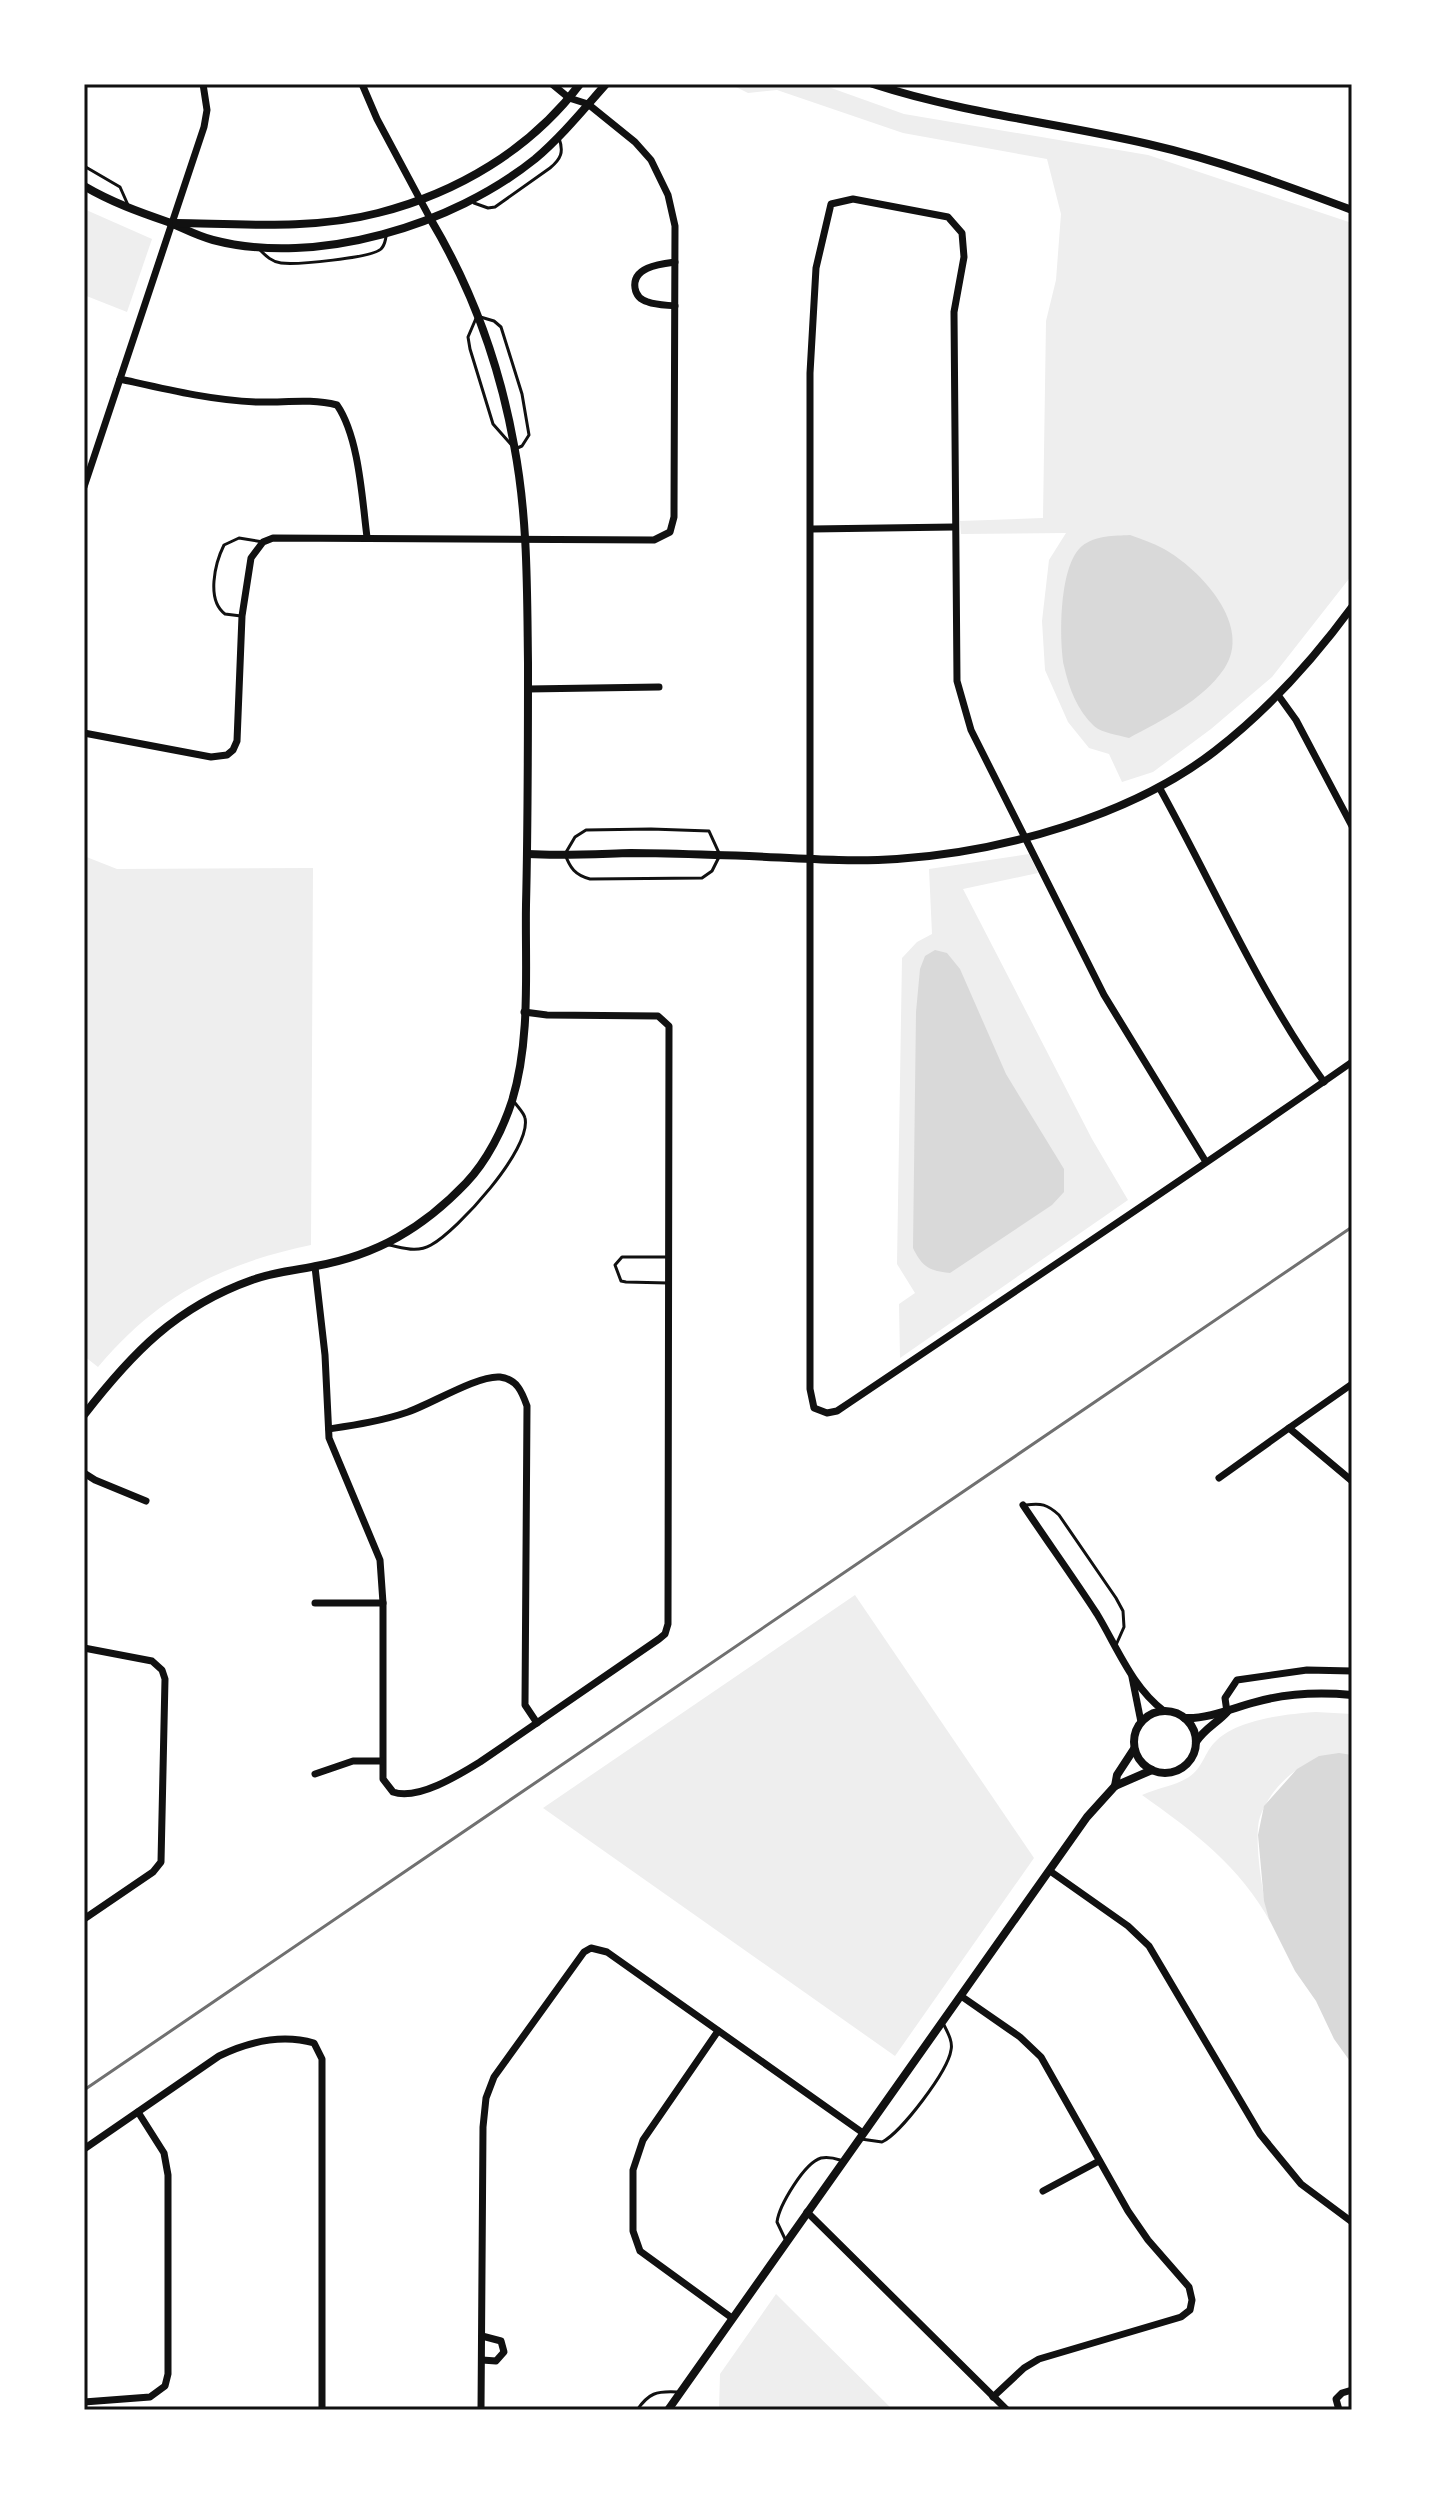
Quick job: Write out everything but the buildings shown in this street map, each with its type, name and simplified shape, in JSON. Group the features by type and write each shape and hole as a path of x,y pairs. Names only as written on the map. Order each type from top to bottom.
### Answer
{"street":[{"path":"84,487 204,127 207,110 203,84"},
{"path":"86,1410 127,1360 185,1311 251,1280 350,1259 389,1245 440,1209 470,1180 492,1146 512,1100 521,1056 524,1012 528,854 527,538 515,449 497,372 477,316 362,84"},
{"path":"84,733 211,757 227,755 237,741 239,730 242,616 251,558 263,542 273,538 654,540 666,536 673,528 673,211 651,160 625,133 588,104 569,98 552,84"},
{"path":"171,223 229,225 321,221 376,214 421,201 477,175 518,148 580,84"},
{"path":"84,186 129,209 215,241 258,247 316,246 386,234 431,220 511,177 559,138 606,84"},
{"path":"873,84 918,99 1149,144 1239,168 1352,210"},
{"path":"1206,1162 1104,995 971,730 957,681 954,312 964,257 962,233 948,217 853,199 831,204 816,268 810,373 810,1389 814,1408 827,1413 837,1411 1206,1162 1352,1062"},
{"path":"675,262 643,271 636,277 635,284 639,297 646,302 675,306"},
{"path":"120,379 206,397 256,402 323,401 337,405 345,416 357,465 367,537"},
{"path":"812,529 954,527"},
{"path":"528,854 897,859 1026,838 1093,816 1159,787 1214,752 1278,695 1352,607"},
{"path":"528,689 659,687"},
{"path":"1278,695 1322,765 1352,826"},
{"path":"1159,787 1263,986 1324,1082"},
{"path":"315,1267 332,1447 380,1560 383,1603 383,1779 393,1792 413,1793 449,1780 537,1723 659,1639 665,1634 668,1624 669,1026 658,1016 524,1012"},
{"path":"329,1429 404,1413 487,1378 504,1378 517,1385 522,1392 527,1417 525,1705 537,1723"},
{"path":"1219,1478 1352,1384"},
{"path":"1289,1428 1352,1481"},
{"path":"84,1473 146,1501"},
{"path":"1023,1505 1116,1645 1132,1677 1141,1722"},
{"path":"315,1603 383,1603"},
{"path":"84,1648 152,1661 162,1670 165,1679 164,1854 153,1872 84,1919"},
{"path":"1227,1712 1225,1698 1237,1680 1294,1671 1352,1671"},
{"path":"1132,1677 1164,1711 1185,1718 1227,1712 1281,1696 1321,1693 1352,1695"},
{"path":"1115,1786 1117,1775 1134,1748 1135,1734 1141,1722 1149,1715 1164,1711"},
{"path":"1134,1748 1141,1762 1152,1770 1163,1773 1179,1770 1191,1758 1200,1734 1227,1712"},
{"path":"1185,1718 1194,1731 1196,1742"},
{"path":"315,1774 353,1761 382,1761"},
{"path":"668,2410 1087,1817 1115,1786 1152,1770"},
{"path":"1050,1871 1128,1926 1149,1946 1260,2134 1301,2184 1352,2222"},
{"path":"481,2410 483,2127 486,2098 494,2077 576,1961 591,1948 607,1952 861,2136"},
{"path":"961,1996 1020,2037 1041,2057 1099,2161 1148,2240 1189,2287 1192,2300 1190,2310 1181,2317 1039,2359 1024,2368 993,2397"},
{"path":"718,2031 643,2140 633,2170 633,2231 640,2251 732,2318"},
{"path":"84,2149 219,2056 243,2045 265,2040 314,2043 322,2059 322,2410"},
{"path":"84,2402 150,2397 165,2386 168,2374 168,2175 164,2153 138,2112"},
{"path":"1043,2191 1099,2161"},
{"path":"807,2212 1007,2410"},
{"path":"482,2336 501,2341 504,2352 496,2361 482,2360"},
{"path":"1339,2410 1336,2399 1352,2390"}],"lane":[{"path":"470,201 488,208 495,207 523,188 557,162 561,153 559,138"},
{"path":"84,166 120,187 129,209"},
{"path":"258,247 271,259 281,263 320,262 372,253 381,248 386,234"},
{"path":"477,316 494,321 501,327 522,394 529,435 522,446 515,449 493,424 470,349 468,337 477,316"},
{"path":"242,616 225,614 215,602 213,594 221,551 224,545 239,538 263,542"},
{"path":"651,829 709,831 720,855 712,871 702,878 590,879 578,876 569,866 565,854 575,837 586,830 651,829"},
{"path":"389,1245 414,1250 430,1246 482,1201 510,1160 525,1130 525,1118 512,1100"},
{"path":"668,1257 622,1257 615,1265 621,1281 668,1283"},
{"path":"1023,1505 1041,1503 1059,1515 1116,1598 1124,1620 1116,1645"},
{"path":"861,2136 882,2142 903,2127 947,2062 952,2046 943,2022"},
{"path":"786,2242 777,2222 778,2214 806,2169 821,2158 844,2161"},
{"path":"637,2410 646,2396 653,2392 681,2392"}],"shaded area":[{"path":"730,84 820,84 904,114 1148,155 1352,223 1352,575 1272,677 1211,729 1153,772 1122,782 1109,754 1089,748 1068,722 1045,670 1042,621 1049,560 1066,533 961,534 960,521 1043,518 1046,321 1056,280 1061,214 1047,159 903,133 777,90 748,93"},
{"path":"84,209 152,239 127,312 84,295"},
{"path":"1130,535 1164,549 1207,584 1228,617 1232,652 1224,669 1205,691 1181,709 1129,738 1097,728 1078,706 1064,666 1061,621 1065,585 1074,555 1093,540"},
{"path":"1029,854 1038,873 963,889 1092,1139 1128,1200 900,1358 899,1304 915,1293 897,1264 902,958 917,942 932,934 929,869"},
{"path":"84,856 117,869 313,868 311,1245 248,1262 193,1286 144,1321 98,1367 84,1356"},
{"path":"935,950 947,953 960,969 1006,1074 1064,1169 1064,1192 1052,1205 950,1273 927,1267 913,1248 916,1012 920,969 925,956"},
{"path":"855,1595 1034,1858 895,2056 543,1808"},
{"path":"1316,1712 1352,1714 1352,1755 1323,1757 1296,1770 1274,1791 1266,1804 1258,1826 1258,1854 1271,1923 1230,1867 1142,1795 1189,1777 1215,1742 1236,1728 1262,1719"},
{"path":"1352,1755 1352,2064 1295,1971 1269,1919 1264,1901 1258,1835 1264,1806 1297,1769 1319,1756"},
{"path":"776,2294 893,2410 719,2410 720,2374"}],"railway":[{"path":"84,2090 1352,1227"}]}
